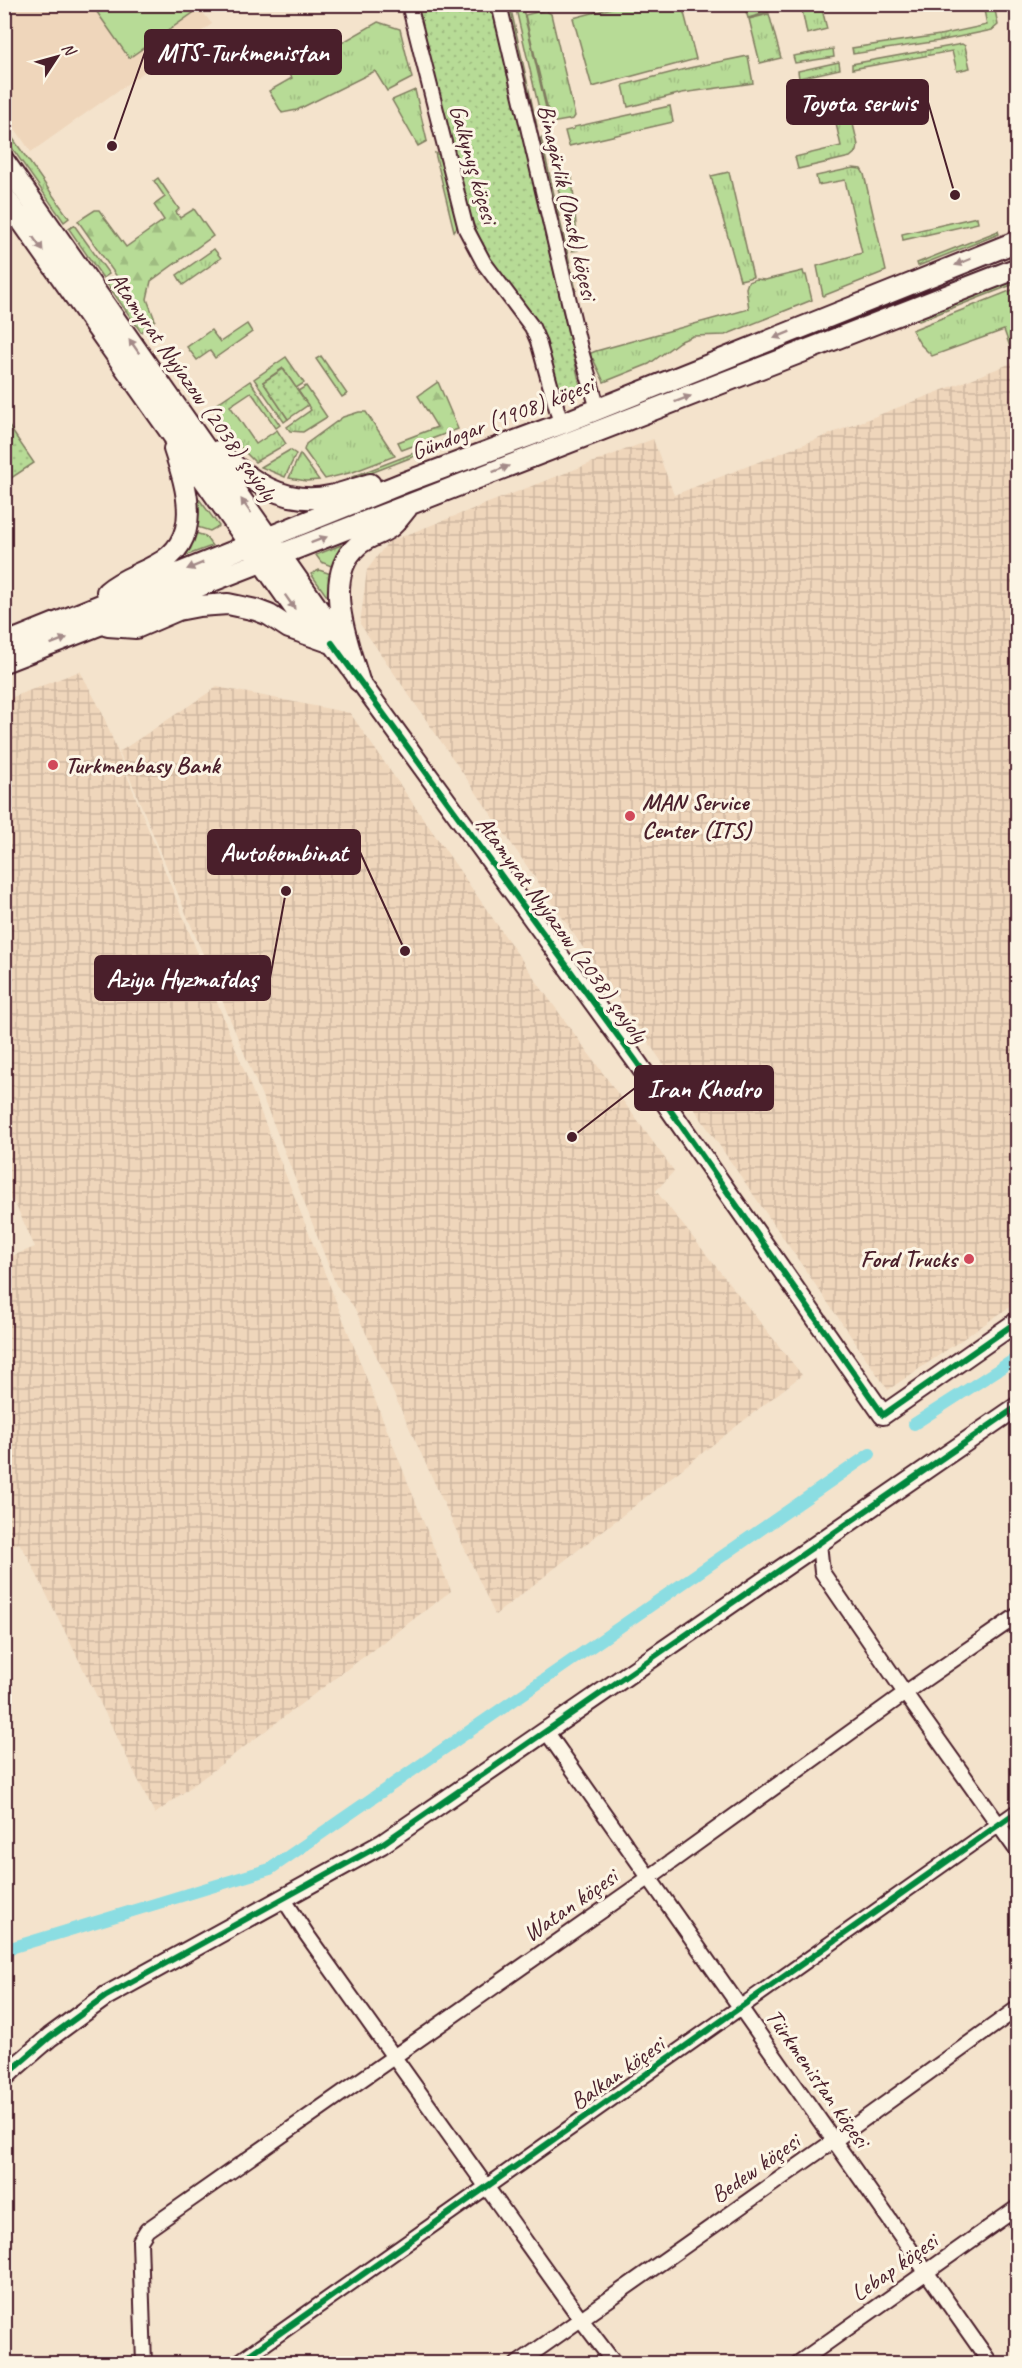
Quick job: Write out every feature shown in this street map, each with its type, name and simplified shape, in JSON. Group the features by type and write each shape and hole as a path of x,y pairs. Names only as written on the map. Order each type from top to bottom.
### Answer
{"main road":[{"name":"Atamyrat Nyýazow (2038) şaýoly","path":"4,161 330,626 323,640 249,544 4,196"},
{"name":"Gündogar (1908) köçesi","path":"4,644 249,544 561,424 1017,241"},
{"name":"Gündogar (1908) köçesi","path":"4,662 1017,268"},
{"path":"598,409 604,430"},
{"path":"186,419 236,469 269,490 285,495 305,498 328,496 370,484 403,483"},
{"path":"89,609 117,583 166,560 182,539 188,516 188,501 168,429"},
{"path":"359,681 339,603 342,573 345,563 356,546 390,528 411,504"},
{"path":"99,626 136,628 178,610 228,604 256,610 269,615 289,628 323,640"}],"street":[{"name":"Galkynyş köçesi","path":"409,4 466,229 484,262 532,327 561,424"},
{"name":"Binagärlik (Omsk) köçesi","path":"499,4 582,359 598,409"},
{"name":"Atamyrat Nyýazow (2038) şaýoly","path":"323,640 359,681 636,1061 883,1416 1017,1321"},
{"path":"4,2078 41,2044 106,1996 382,1844 1017,1406"},
{"path":"819,1543 822,1572 904,1693 1017,1852"},
{"name":"Watan köçesi","path":"144,2364 140,2241 147,2230 650,1877 904,1693 1017,1615"},
{"name":"Türkmenistan köçesi","path":"546,1731 991,2364"},
{"name":"Balkan köçesi","path":"236,2364 1017,1811"},
{"path":"283,1898 307,1935 615,2364"},
{"name":"Bedew köçesi","path":"517,2364 835,2140 1017,2008"},
{"name":"Lebap köçesi","path":"797,2364 1017,2207"}],"shaded area":[{"path":"4,5 197,5 212,24 31,152 5,114"},
{"path":"1017,361 1017,1302 888,1390 360,624 367,570 388,542 653,439 674,495"},
{"path":"80,671 101,710 451,1591 155,1814 27,1555 19,1543 5,1548 5,1259 35,1247 13,1199 5,1202 5,700"},
{"path":"217,687 350,713 544,992 674,1171 656,1191 802,1375 495,1615 354,1307 336,1285 279,1137 119,752"}],"green space":[{"path":"92,5 187,5 193,13 129,58"},
{"path":"417,5 492,5 581,389 562,397 540,327 487,255 466,207"},
{"path":"507,5 510,5 537,126 534,124"},
{"path":"515,5 522,5 550,125 543,126"},
{"path":"623,5 682,5 696,59 592,87 573,18"},
{"path":"744,5 767,5 769,12 748,18"},
{"path":"801,5 821,5 827,29 807,34"},
{"path":"983,5 994,5 998,25 992,30 939,41 853,54 852,48 940,35 987,25"},
{"path":"545,10 551,14 575,116 573,119 551,123 525,15"},
{"path":"769,14 781,58 760,63 749,19"},
{"path":"378,22 400,29 412,78 387,91 375,71 297,110 282,113 269,91 292,78 289,73"},
{"path":"962,44 965,46 970,68 957,71 952,51 852,69 852,64"},
{"path":"833,49 834,57 795,63 793,56"},
{"path":"748,56 753,83 682,93 628,107 623,85"},
{"path":"839,62 840,69 799,78 798,71"},
{"path":"839,78 843,82 858,145 857,151 850,157 798,169 795,157 841,146 828,88 793,95 791,87"},
{"path":"415,90 427,141 418,146 392,100"},
{"path":"670,106 673,122 569,146 565,131 574,129 574,127"},
{"path":"4,126 69,218 64,222 5,138"},
{"path":"541,138 576,290 573,290 538,142"},
{"path":"435,153 440,155 458,226 454,231"},
{"path":"853,168 861,169 864,174 886,271 823,296 817,266 862,253 845,180 818,185 816,176"},
{"path":"729,172 753,277 740,280 711,176"},
{"path":"572,176 578,250 572,251 556,179"},
{"path":"158,178 179,209 176,212 180,218 194,209 213,236 151,281 147,299 155,320 150,324 78,221 95,210 99,210 126,247 164,220 154,205 165,197 154,181"},
{"path":"977,217 978,223 903,240 902,234"},
{"path":"74,225 109,274 103,278 69,229"},
{"path":"998,231 999,234 918,266 917,263"},
{"path":"214,249 221,258 183,285 177,275"},
{"path":"803,271 812,300 725,335 693,336 679,342 649,364 604,382 593,359 589,360 591,353 596,351 749,309 746,288 748,282"},
{"path":"111,277 147,328 141,332 105,281"},
{"path":"1017,279 1017,283 919,321 917,318"},
{"path":"1017,288 1017,360 1015,361 1004,330 932,356 920,344 912,330"},
{"path":"247,324 252,332 215,358 210,351 197,360 187,347 211,330 220,342"},
{"path":"321,356 347,394 342,397 316,359"},
{"path":"286,357 304,383 296,388 283,368 263,382 288,419 284,422 254,379"},
{"path":"283,369 308,405 288,419 263,382"},
{"path":"250,381 280,425 276,428 251,392 230,406 256,444 277,430 286,444 255,462 237,444 212,407"},
{"path":"438,382 458,429 402,450 398,442 437,427 418,396"},
{"path":"306,386 327,417 303,432 290,431 287,427 311,410 298,391"},
{"path":"366,412 395,456 353,472 325,479 304,450 306,444 343,417"},
{"path":"4,419 34,463 5,482 4,482"},
{"path":"476,429 477,432 353,480 352,477"},
{"path":"290,450 296,454 285,477 261,467"},
{"path":"300,454 319,480 306,481 289,478"},
{"path":"199,499 219,526 210,531 194,526 195,501"},
{"path":"192,532 205,536 212,546 182,557 181,555"},
{"path":"341,545 343,548 334,567 321,562 316,555"},
{"path":"319,570 331,574 330,595 326,595 311,574"}],"waterway":[{"path":"914,1424 1018,1357"},
{"path":"4,1950 270,1869 870,1454"}],"cycle path":[{"path":"332,643 636,1061 883,1415 1018,1321"},
{"path":"4,2078 50,2037 106,1996 382,1844 1018,1406"},
{"path":"236,2364 1018,1811"}],"place":[{"name":"MTS-Turkmenistan","path":"112,146"},
{"name":"Toyota serwis","path":"955,195"},
{"name":"Turkmenbasy Bank","path":"53,765"},
{"name":"MAN Service Center (ITS)","path":"630,816"},
{"name":"Aziya Hyzmatdaş","path":"286,891"},
{"name":"Awtokombinat","path":"405,951"},
{"name":"Iran Khodro","path":"572,1137"},
{"name":"Ford Trucks","path":"969,1259"}]}
